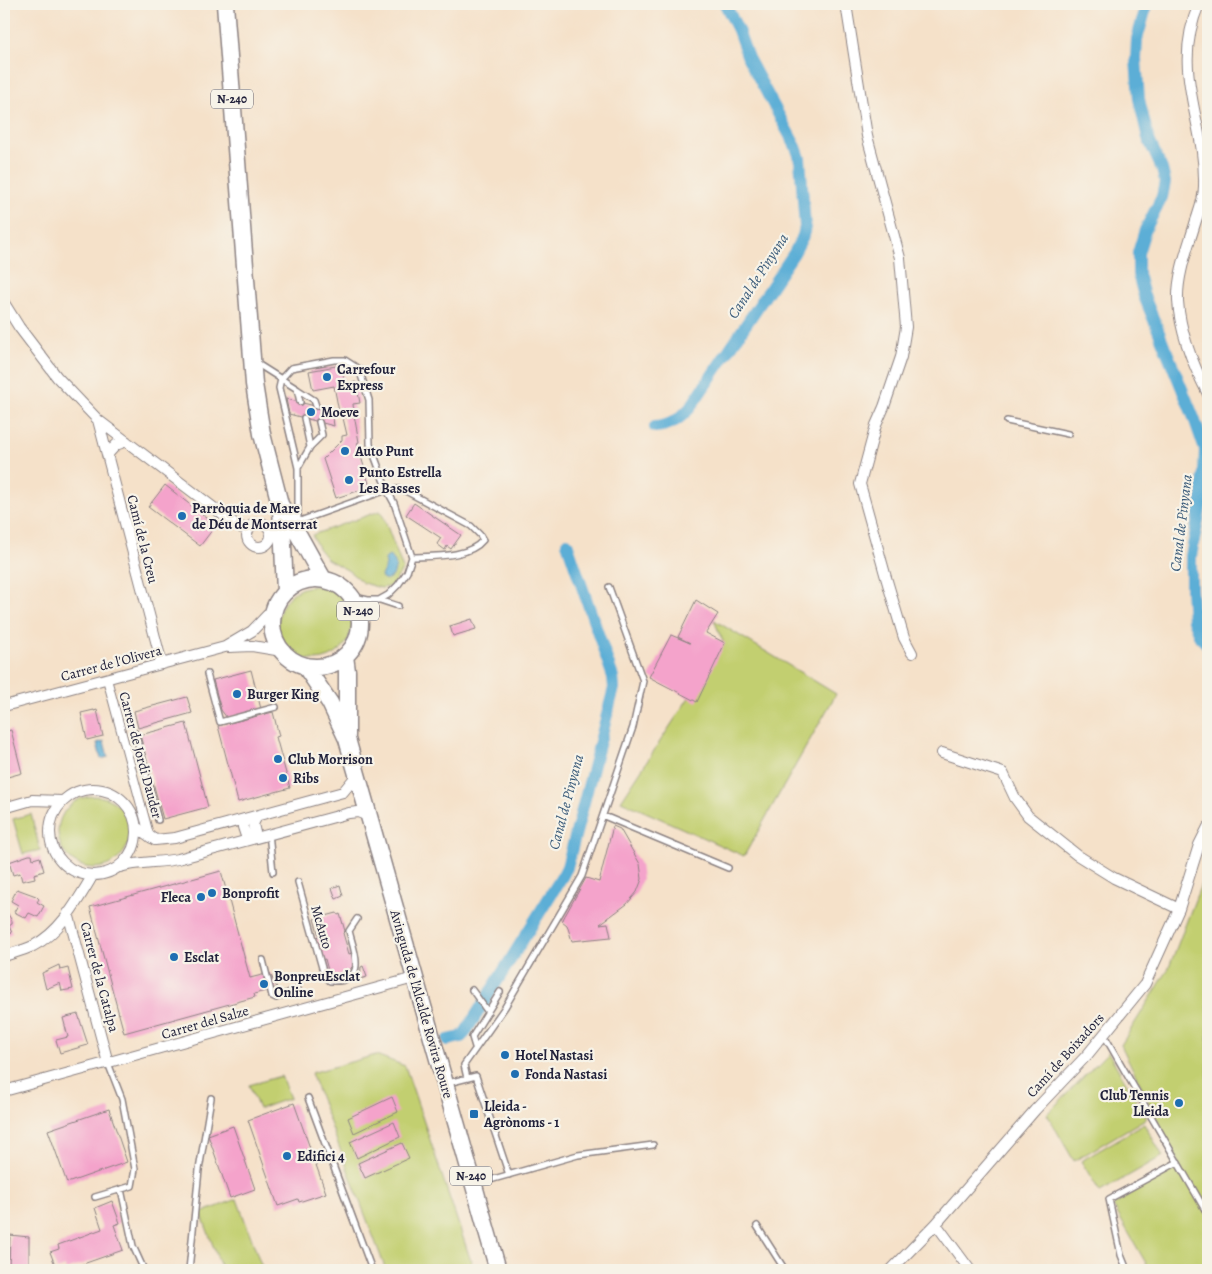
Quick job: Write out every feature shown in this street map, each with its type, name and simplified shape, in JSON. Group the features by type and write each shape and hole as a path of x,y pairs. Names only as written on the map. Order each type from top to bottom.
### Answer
{"main road":[{"name":"N-240","path":"225,4 251,360 257,409 280,504 284,592"},
{"name":"N-240","path":"280,504 297,523 313,562 324,580 341,587 350,596 358,609 360,624 357,638 345,656 347,671 347,738"},
{"path":"282,651 275,640 272,627 275,607 284,592 303,581 324,580"},
{"name":"N-240","path":"282,651 293,660 305,666 330,703 347,738"},
{"path":"305,666 326,666 345,656"},
{"name":"Avinguda de l'Alcalde Rovira Roure","path":"347,738 497,1270"}],"street":[{"path":"846,4 866,136 900,258 906,327 901,357 876,426 860,484 904,638 912,652"},
{"path":"1199,4 1187,44 1187,71 1200,140 1204,188 1202,205 1194,226 1178,292 1186,342 1193,363 1208,394"},
{"name":"Camí de la Creu","path":"4,303 19,328 57,377 98,420 235,524 248,531"},
{"name":"Camí de la Creu","path":"98,420 162,664"},
{"path":"107,455 116,445 126,441"},
{"name":"Carrer de l'Olivera","path":"225,647 252,631 275,607"},
{"name":"Carrer de l'Olivera","path":"4,706 225,647 252,646 282,651"},
{"name":"Carrer de Jordi Dauder","path":"107,679 150,838"},
{"path":"942,753 1003,773 1015,798 1028,816 1077,855 1114,878 1179,909"},
{"path":"136,827 155,840 175,838 343,792 357,775"},
{"path":"116,868 132,850 135,839 136,827 132,814 124,803 114,794 101,790 87,789 74,793 62,801 54,812 50,826 50,841 56,855 66,866 78,873 93,875 131,864 167,861 349,813 358,812 368,816"},
{"path":"4,808 32,800 62,801"},
{"path":"252,838 253,824 258,816"},
{"path":"243,820 243,827 252,838"},
{"name":"Camí de Boixadors","path":"891,1270 936,1224 1034,1110 1088,1054 1145,984 1179,909 1199,845 1208,827"},
{"name":"Carrer de la Catalpa","path":"93,875 68,913 108,1063"},
{"path":"4,956 34,946 52,933 68,913"},
{"name":"Carrer del Salze","path":"4,1091 414,978"},
{"path":"936,1224 970,1270"}],"lane":[{"path":"251,360 314,400 316,406"},
{"path":"379,600 388,595 398,585 407,572 412,557 394,503 387,490 370,444 369,400 359,370 345,360 334,360 291,368 282,380 280,388 298,468 297,523 387,490 402,489 471,526 483,540 474,548 451,555 412,557"},
{"path":"297,390 300,402"},
{"path":"304,418 310,447"},
{"path":"1007,421 1068,434"},
{"path":"298,468 310,447 322,435 319,422"},
{"path":"467,1078 464,1065 505,1007 582,876 633,727 643,681 609,587"},
{"path":"350,596 368,600 379,600 398,606"},
{"path":"207,674 220,722 276,707"},
{"path":"135,733 158,820"},
{"path":"604,816 728,868"},
{"path":"270,833 272,872"},
{"name":"McAuto","path":"298,882 324,975 330,981 342,980 350,977 355,972 358,964 349,931 357,919"},
{"path":"263,960 272,996 276,998 298,989"},
{"path":"472,990 486,1010"},
{"path":"475,1047 472,1037 486,1010 500,992"},
{"path":"1104,1034 1208,1214"},
{"path":"95,1197 132,1186 135,1169 122,1099 108,1063"},
{"path":"444,1084 476,1076 509,1176"},
{"path":"188,1270 199,1170 211,1098"},
{"path":"308,1098 372,1270"},
{"path":"473,1185 578,1155 653,1145"},
{"path":"1127,1270 1121,1255 1108,1199 1178,1162"},
{"path":"121,1189 133,1246 144,1270"},
{"path":"756,1226 785,1270"}],"green space":[{"path":"380,511 403,569 393,584 381,588 363,583 349,571 327,559 318,548 312,535"},
{"path":"315,586 329,589 341,597 349,609 352,623 349,637 341,649 329,657 315,660 301,657 289,649 281,637 278,623 281,609 289,597 301,589"},
{"path":"714,620 836,694 744,856 621,801 724,644"},
{"path":"101,796 120,806 128,818 130,832 128,846 120,858 108,866 87,868 68,858 60,846 58,825 68,806 80,798"},
{"path":"31,814 40,850 23,854 13,819"},
{"name":"Club Tennis Lleida","path":"1208,866 1208,1270 1150,1270 1113,1206 1178,1162 1121,1045 1168,970"},
{"path":"1108,1052 1147,1118 1074,1161 1047,1114"},
{"path":"376,1055 405,1066 474,1270 386,1270 311,1073"},
{"path":"281,1076 290,1098 259,1109 249,1085"},
{"path":"1144,1124 1163,1156 1100,1192 1081,1161"},
{"path":"237,1199 263,1270 222,1270 201,1213"}],"water":[{"path":"389,556 394,560 396,566 393,576 386,580 381,576 386,565 385,559"},
{"path":"104,741 108,757 101,759 97,743"}],"building":[{"path":"341,365 345,384 356,382 360,403 353,404 354,414 340,417 334,386 313,390 309,371"},
{"name":"Moeve","path":"286,399 332,410 334,426 289,414"},
{"path":"354,415 359,442 357,443 370,487 336,498 323,459 342,440 342,436 347,435 343,418"},
{"name":"Parròquia de Mare de Déu de Montserrat","path":"165,485 216,525 200,546 148,507"},
{"path":"414,503 461,535 451,549 447,546 445,550 437,544 441,538 406,515"},
{"path":"696,600 718,614 706,633 725,643 697,702 649,677 671,635 690,643 678,637"},
{"path":"472,619 476,629 453,636 450,626"},
{"name":"Burger King","path":"251,670 261,709 227,718 221,710 213,680"},
{"path":"187,697 192,713 138,728 134,711"},
{"path":"97,710 103,736 87,740 81,713"},
{"path":"273,712 279,736 276,737 290,788 238,802 218,726"},
{"path":"186,723 208,807 163,819 140,735"},
{"path":"11,730 22,773 4,778 4,732"},
{"path":"613,826 620,829 640,864 642,879 637,892 627,904 600,924 608,923 611,937 572,941 567,925 562,921 586,878 599,882"},
{"path":"4,840 6,840 6,861 4,861"},
{"path":"32,855 33,859 40,857 44,871 34,874 35,878 22,881 20,873 13,875 9,862"},
{"name":"Esclat","path":"221,871 250,978 270,973 277,988 254,994 255,997 124,1033 90,907"},
{"path":"340,885 343,896 336,899 332,888"},
{"path":"17,889 39,899 37,902 44,906 38,917 29,913 26,918 14,912 18,905 11,901"},
{"path":"4,910 12,921 12,924 9,926 12,933 4,937"},
{"path":"337,913 338,915 340,914 349,954 352,953 355,965 351,968 351,971 332,977 329,974 325,959 322,960 316,937 319,936 314,919"},
{"path":"59,965 60,970 68,968 73,989 62,991 60,983 46,989 42,973"},
{"path":"363,966 367,977 360,979 361,967"},
{"path":"78,1014 88,1045 60,1053 56,1040 68,1037 63,1018"},
{"path":"392,1097 398,1112 354,1133 348,1118"},
{"name":"Edifici 4","path":"294,1103 326,1193 299,1202 298,1199 278,1206 248,1120"},
{"path":"109,1109 127,1162 67,1183 48,1130"},
{"path":"394,1122 400,1137 357,1158 350,1142"},
{"path":"233,1126 255,1189 230,1198 208,1135"},
{"path":"402,1143 409,1158 365,1178 358,1163"},
{"path":"112,1201 120,1223 114,1225 123,1250 66,1270 65,1267 57,1270 50,1252 59,1249 58,1245 102,1229 95,1208"},
{"path":"10,1235 29,1237 29,1270 9,1270"}],"waterway":[{"name":"Canal de Pinyana","path":"655,427 674,421 690,408 794,253 803,236 805,227 800,158 796,147 748,58 738,30 725,4"},
{"name":"Canal de Pinyana","path":"1147,4 1137,39 1136,59 1139,99 1148,138 1162,169 1165,182 1162,197 1145,230 1138,253 1138,274 1144,296 1194,418 1205,450 1203,494 1191,556 1191,589 1193,620 1200,637 1208,645"},
{"name":"Canal de Pinyana","path":"448,1040 461,1037 465,1033 567,867 614,688 613,677 567,543"}],"place":[{"name":"Carrefour Express","path":"327,377"},
{"name":"Moeve","path":"311,412"},
{"name":"Auto Punt","path":"345,451"},
{"name":"Punto Estrella Les Basses","path":"349,480"},
{"name":"Parròquia de Mare de Déu de Montserrat","path":"182,516"},
{"name":"Burger King","path":"237,694"},
{"name":"Club Morrison","path":"278,759"},
{"name":"Ribs","path":"283,778"},
{"name":"Bonprofit","path":"212,893"},
{"name":"Fleca","path":"201,897"},
{"name":"Esclat","path":"174,957"},
{"name":"BonpreuEsclat Online","path":"264,984"},
{"name":"Hotel Nastasi","path":"505,1055"},
{"name":"Fonda Nastasi","path":"515,1074"},
{"name":"Club Tennis Lleida","path":"1179,1103"},
{"name":"Lleida - Agrònoms - 1","path":"474,1114"},
{"name":"Edifici 4","path":"287,1156"}]}
